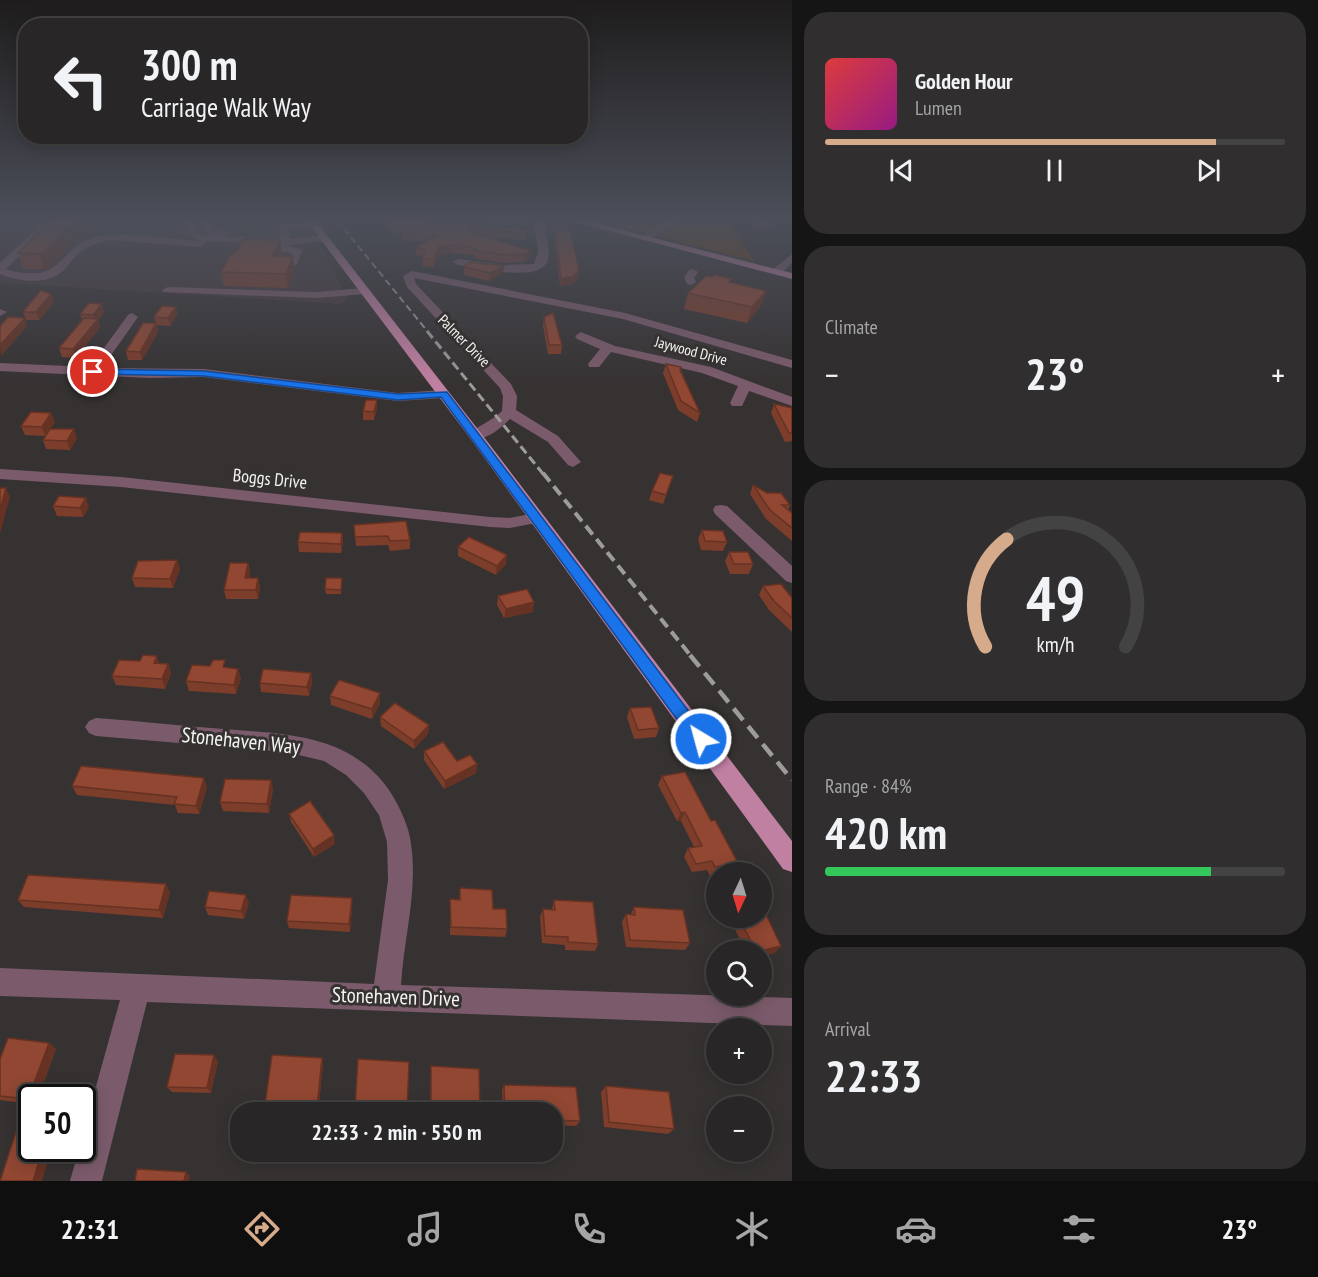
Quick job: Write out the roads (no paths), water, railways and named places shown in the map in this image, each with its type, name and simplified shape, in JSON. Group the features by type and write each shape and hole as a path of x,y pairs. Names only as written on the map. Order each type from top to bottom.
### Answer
{"main road":[{"path":"352,275 475,435 792,861"}],"street":[{"path":"20,275 49,275"},
{"name":"Palmer Drive","path":"424,275 408,276 411,285 506,387 510,396 509,412"},
{"name":"Palmer Drive","path":"426,275 474,288 561,302 625,316 792,364"},
{"path":"168,290 316,295 364,291"},
{"path":"93,372 132,317"},
{"name":"Jaywood Drive","path":"581,336 590,342 608,348 692,366 792,402"},
{"path":"594,364 608,348"},
{"path":"0,368 204,374 398,397 444,394"},
{"path":"737,403 745,386"},
{"path":"475,435 501,421 509,412 553,439 573,462"},
{"name":"Boggs Drive","path":"0,474 121,483 490,522 510,523 535,518"},
{"path":"721,510 792,577"},
{"name":"Stonehaven Way","path":"96,727 285,743 316,750 344,760 379,793 393,817 400,842 399,908 388,971 387,996"},
{"name":"Stonehaven Drive","path":"0,982 664,1009 792,1011"},
{"path":"86,1181 137,988"}],"railway":[{"path":"382,275 428,332"},
{"path":"427,331 544,475"},
{"path":"543,473 691,656"},
{"path":"690,655 792,780"}]}
